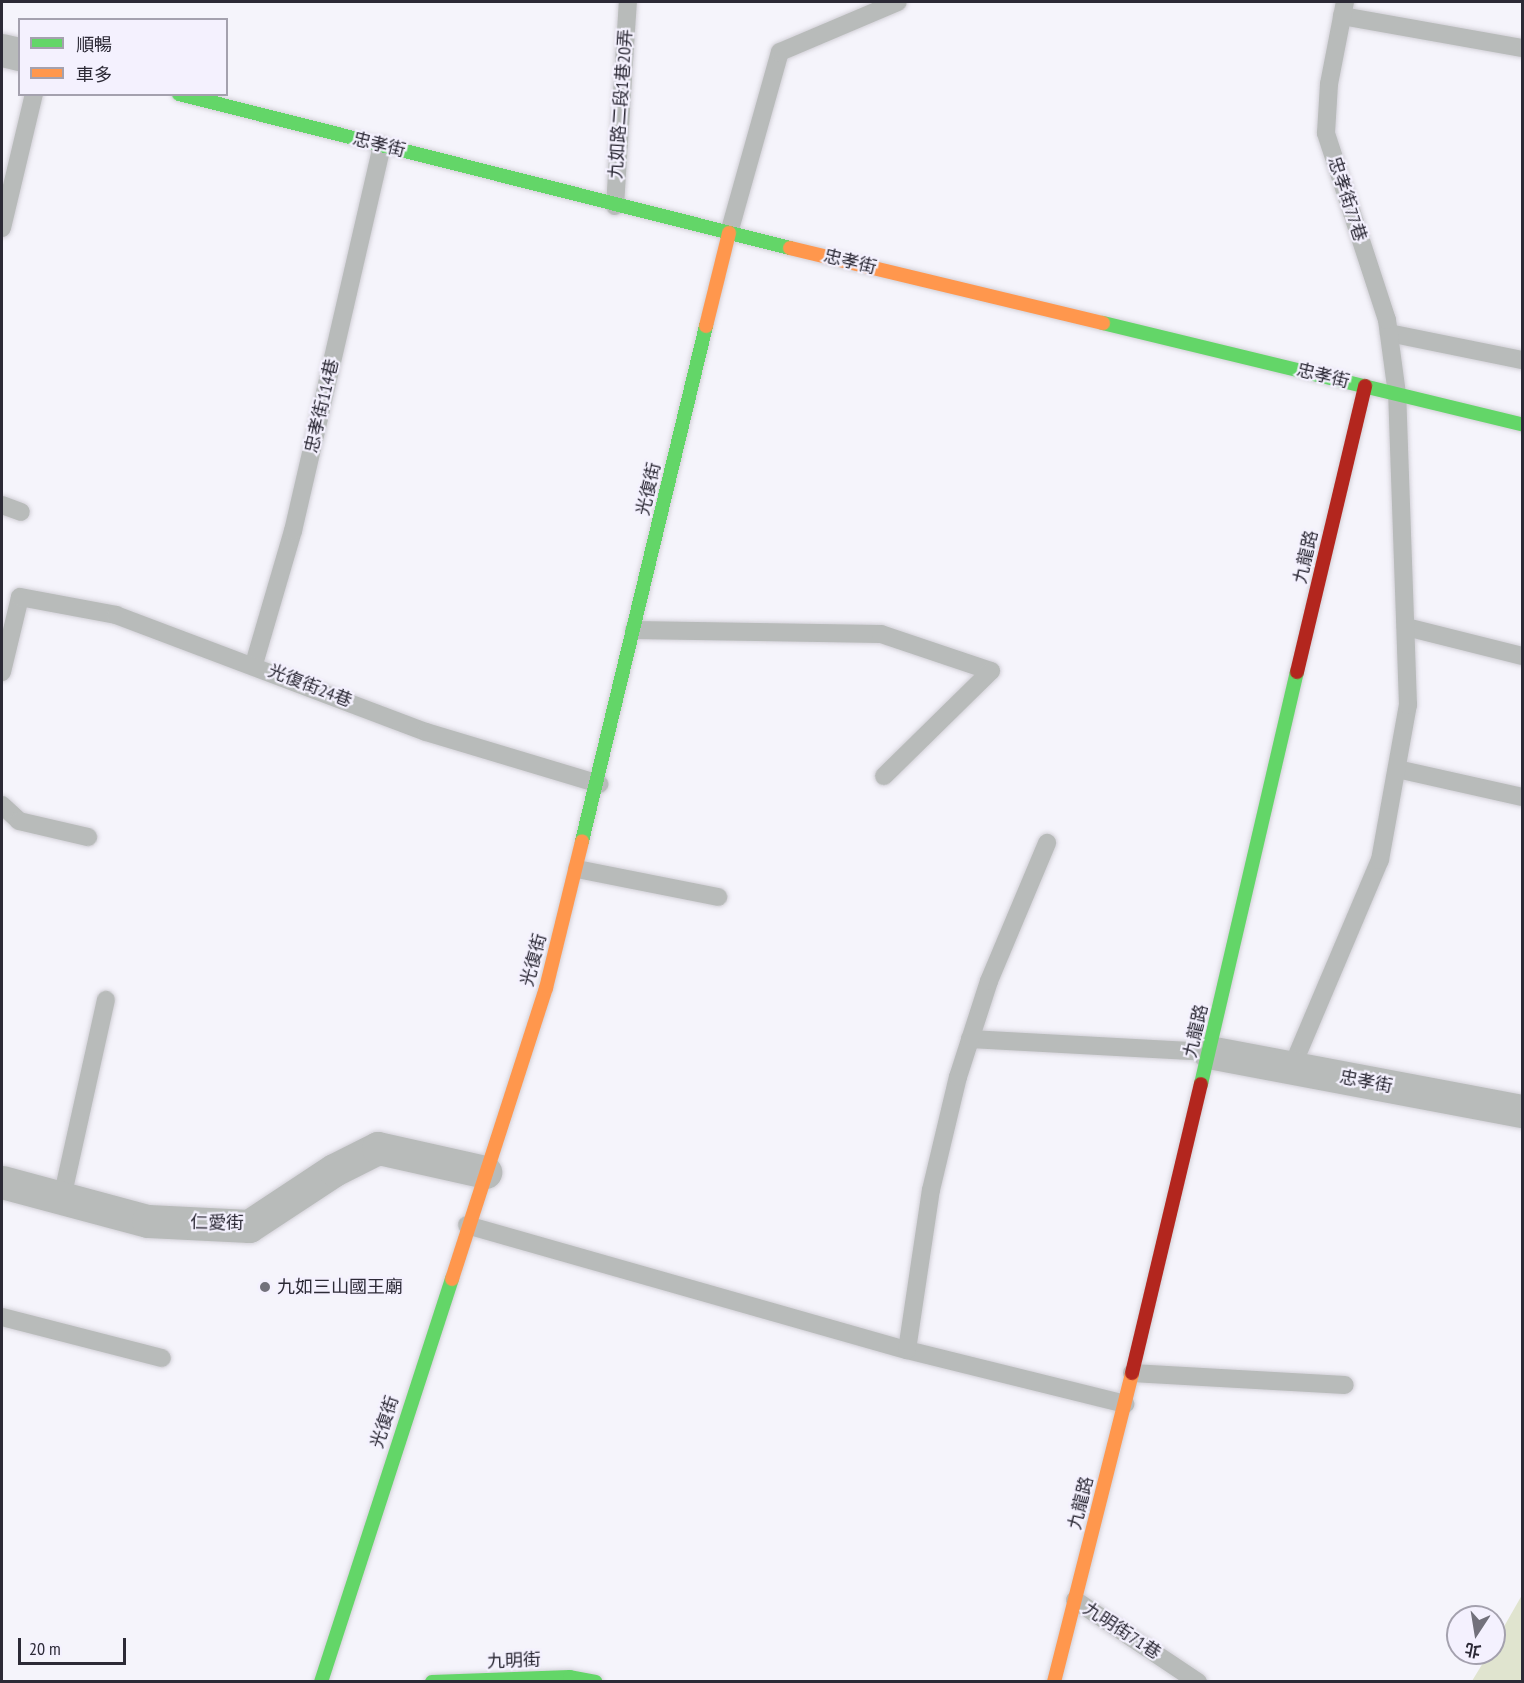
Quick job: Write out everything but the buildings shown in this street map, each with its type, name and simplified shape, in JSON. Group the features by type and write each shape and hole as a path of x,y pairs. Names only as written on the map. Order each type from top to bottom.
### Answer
{"street":[{"path":"2,50 18,54"},
{"name":"忠孝街","path":"187,96 615,206 1522,424"},
{"name":"光復街","path":"321,1682 467,1225 546,988 599,784 729,233"},
{"name":"九龍路","path":"1054,1682 1125,1404 1365,386"},
{"name":"忠孝街","path":"1209,1052 1522,1111"},
{"name":"仁愛街","path":"2,1182 148,1221 249,1226 378,1148 485,1172"},
{"name":"九明街","path":"432,1682 570,1677 596,1682"}],"lane":[{"name":"九如路二段1巷20弄","path":"615,206 628,2"},
{"path":"729,233 780,52 898,2"},
{"path":"1343,9 1522,48"},
{"name":"忠孝街77巷","path":"1292,1067 1380,860 1408,705 1397,394 1389,333 1326,133 1329,84 1343,9"},
{"path":"2,228 34,96"},
{"name":"忠孝街114巷","path":"254,664 293,531 382,145"},
{"path":"1389,333 1522,360"},
{"path":"2,505 21,512"},
{"name":"光復街24巷","path":"2,672 20,597 116,615 254,664 426,732 599,784"},
{"path":"1406,627 1522,656"},
{"path":"634,630 881,634 991,671 884,776"},
{"path":"1397,769 1522,797"},
{"path":"2,805 19,821 88,837"},
{"path":"907,1350 931,1190 970,1039 1047,843"},
{"path":"577,869 718,897"},
{"path":"62,1198 106,1000"},
{"path":"970,1039 1209,1052"},
{"path":"467,1225 907,1350 1125,1404"},
{"path":"2,1317 162,1358"},
{"path":"1132,1373 1345,1385"},
{"name":"九明街71巷","path":"1075,1600 1198,1682"}],"green space":[{"path":"1522,1595 1522,1681 1472,1681 1482,1665 1506,1665 1506,1623"}],"traffic: fast":[{"path":"187,96 790,248"},
{"path":"1103,323 1522,424"},
{"path":"582,841 706,326"},
{"path":"1201,1084 1297,672"},
{"path":"321,1682 452,1279"},
{"path":"432,1682 570,1677 596,1682"}],"traffic: slow":[{"path":"706,326 729,233"},
{"path":"790,248 1103,323"},
{"path":"452,1279 546,988 582,841"},
{"path":"1054,1682 1132,1373"}],"traffic: jam":[{"path":"1297,672 1365,386"},
{"path":"1132,1373 1201,1084"}],"place":[{"name":"九如三山國王廟","path":"265,1287"}]}
